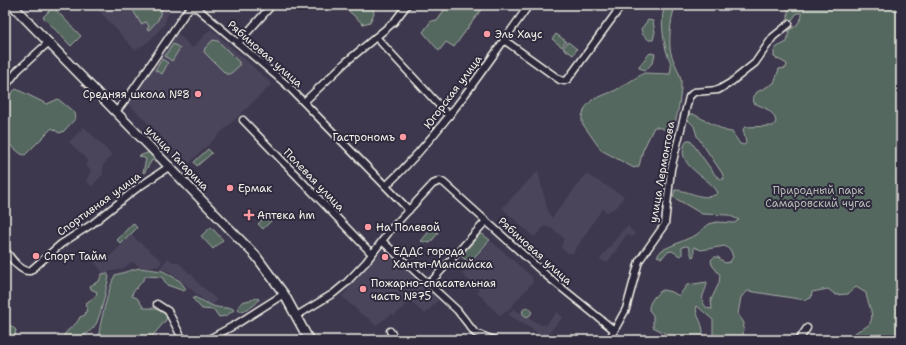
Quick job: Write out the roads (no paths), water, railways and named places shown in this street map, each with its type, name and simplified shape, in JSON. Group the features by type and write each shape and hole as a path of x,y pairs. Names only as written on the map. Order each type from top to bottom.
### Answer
{"main road":[{"name":"улица Гагарина","path":"12,5 24,14 94,84 103,95 268,263 314,340"},
{"name":"улица Гагарина","path":"19,5 24,14"},
{"name":"улица Гагарина","path":"299,314 309,340"}],"street":[{"path":"238,43 272,5"},
{"path":"304,102 376,36 394,22 407,5"},
{"name":"Югорская улица","path":"386,186 418,154 449,116 529,5"},
{"path":"504,40 560,80 564,81 568,79 622,5"},
{"name":"Рябиновая улица","path":"118,109 190,8 199,9 304,102 409,210 433,184 438,181 444,183 552,281 614,330"},
{"name":"улица Лермонтова","path":"609,340 626,309 639,261 665,224 671,169 689,97 694,92 713,91 730,83 755,63 769,43 789,24"},
{"path":"376,36 449,116"},
{"path":"5,87 18,70 50,41"},
{"name":"Полевая улица","path":"243,120 372,254"},
{"name":"Спортивная улица","path":"5,250 21,268 30,270 61,244 92,224 172,164"},
{"path":"299,314 340,288 372,254 409,210"},
{"path":"430,283 486,221"},
{"path":"382,241 430,283 460,312 475,333 494,340"},
{"path":"207,340 234,325 286,292"},
{"path":"157,304 168,311 183,340"},
{"path":"799,340 807,328"},
{"path":"390,331 396,340"}],"place":[{"name":"Эль Хаус","path":"487,34"},
{"name":"Средняя школа №8","path":"198,94"},
{"name":"Гастрономъ","path":"403,137"},
{"name":"Ермак","path":"230,188"},
{"name":"Аптека hm","path":"249,215"},
{"name":"На Полевой","path":"368,227"},
{"name":"Спорт Тайм","path":"36,256"},
{"name":"ЕДДС города Ханты-Мансийска","path":"385,257"},
{"name":"Пожарно-спасательная часть №75","path":"363,289"}],"park label":[{"name":"Природный парк Самаровский чугас","path":"818,196"}]}
